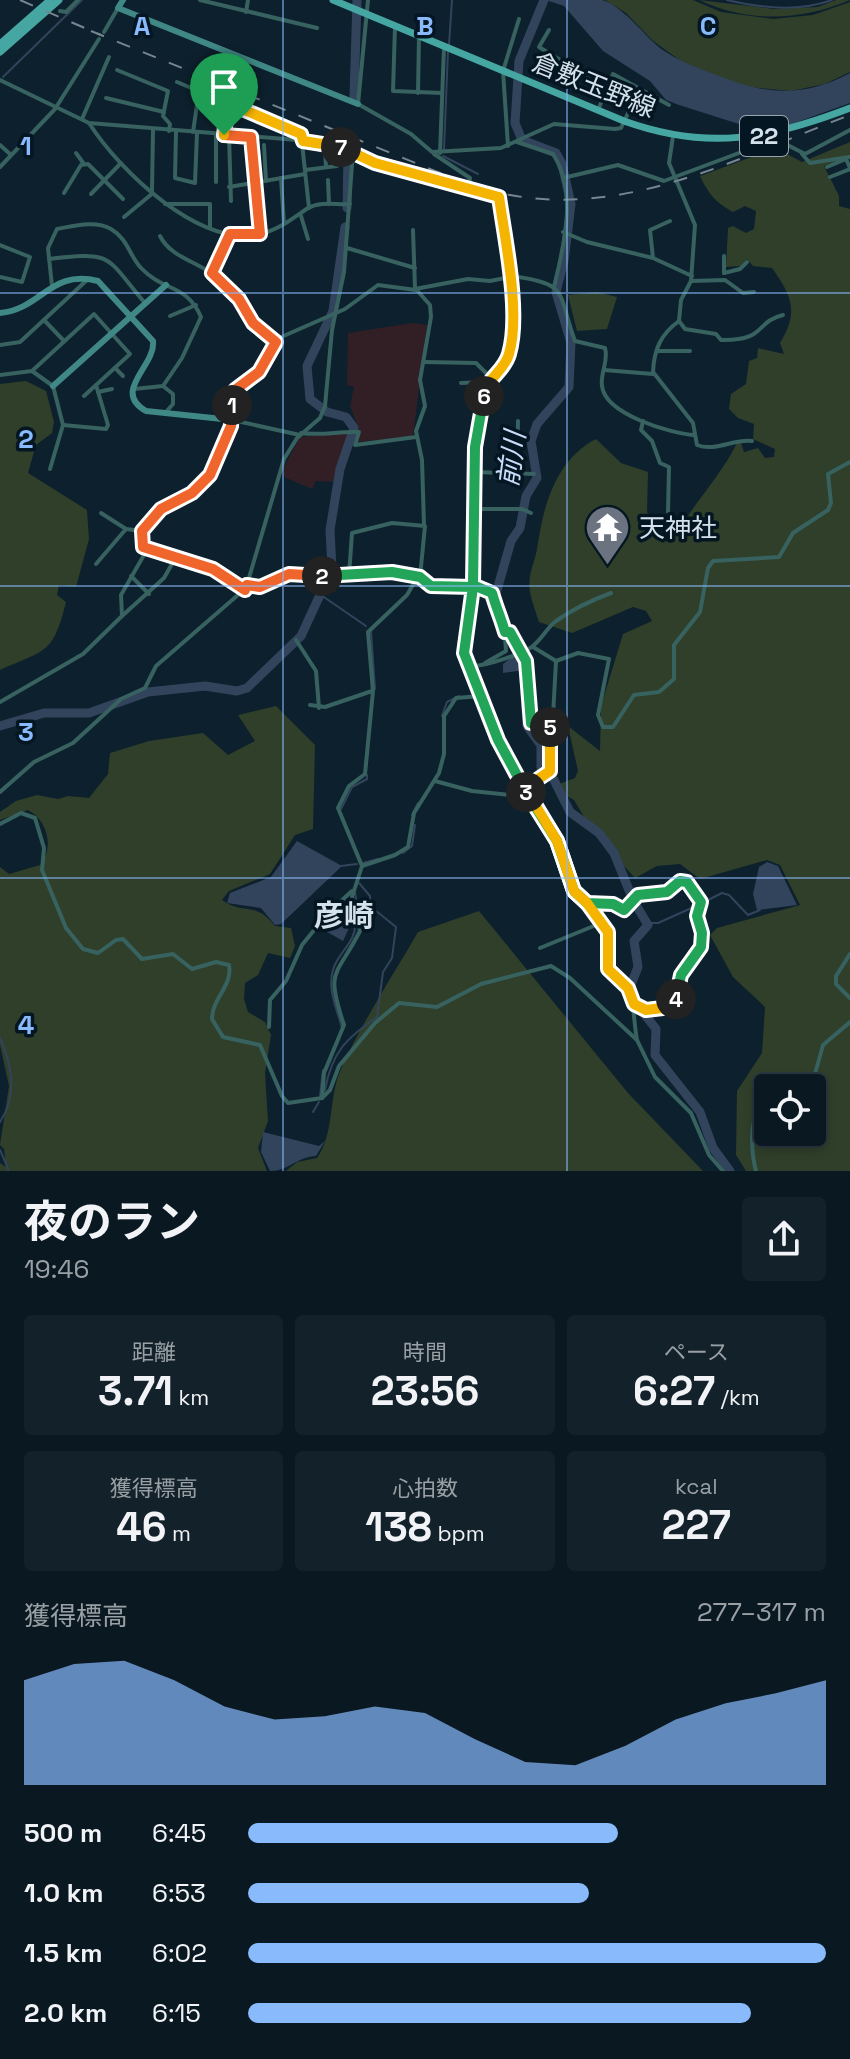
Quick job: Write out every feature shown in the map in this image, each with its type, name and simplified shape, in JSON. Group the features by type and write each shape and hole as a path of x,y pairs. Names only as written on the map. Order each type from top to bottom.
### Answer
{"main road":[{"path":"0,44 50,0"},
{"path":"0,52 59,0"},
{"name":"倉敷玉野線","path":"333,0 624,121 673,136 706,140 764,136 850,108"}],"street":[{"path":"60,11 66,12 78,0"},
{"path":"104,32 123,0"},
{"path":"200,0 317,28"},
{"path":"246,12 248,0"},
{"path":"358,104 361,12 368,0"},
{"path":"118,8 358,104 411,134 438,160 470,178 467,188"},
{"path":"508,146 503,71 519,19"},
{"path":"395,26 393,91 442,93"},
{"path":"549,30 539,47 607,89"},
{"path":"418,93 419,36"},
{"path":"0,167 55,109 99,39"},
{"path":"440,153 447,48"},
{"path":"82,119 109,57"},
{"path":"117,70 168,91 164,112 169,131"},
{"path":"598,110 613,74 669,105"},
{"path":"0,80 89,123 121,163 163,204 179,215 209,227 230,234 260,234 285,225 309,208 350,204"},
{"path":"177,82 301,134 309,208"},
{"path":"432,152 508,146 554,124 615,129 624,121 639,90"},
{"path":"176,132 175,178 195,183 199,91"},
{"path":"106,98 164,112"},
{"path":"228,103 226,135 231,201"},
{"path":"89,123 323,142 353,151 375,163 499,197 510,277 510,351 506,364 489,380 476,434 473,586 464,648 498,740 557,841 574,891 587,903 610,937 608,969 628,988 637,1005 646,1010 671,1007 681,975 701,947 702,933 697,916 701,903 687,882 680,881 667,892 638,895 621,910 613,904 587,903"},
{"path":"124,217 153,192 153,130"},
{"path":"802,154 850,130"},
{"path":"216,134 216,182"},
{"path":"673,136 669,163 695,220 691,278 681,300 679,321 685,329 716,334 721,340 746,340 775,317 783,315"},
{"path":"565,177 618,165 659,181 755,147 764,136 802,154 810,163 848,158"},
{"path":"251,137 260,234"},
{"path":"520,140 550,151 565,177 569,204 556,289 575,341 605,348 602,387 606,396 643,421 670,433 693,435"},
{"path":"0,145 11,155"},
{"path":"264,145 266,181"},
{"path":"325,150 326,168"},
{"path":"0,792 34,762 73,743 121,699 145,688 156,666 246,588 278,472 301,434 318,422 325,406 335,313 347,248 353,151"},
{"path":"76,153 123,199"},
{"path":"827,167 848,158"},
{"path":"830,177 850,168 848,158"},
{"path":"91,194 121,163"},
{"path":"64,193 84,164"},
{"path":"229,187 337,166"},
{"path":"281,178 285,225"},
{"path":"328,180 329,204"},
{"path":"163,204 210,204 209,227"},
{"path":"301,216 308,239"},
{"path":"653,258 650,230 670,221"},
{"path":"52,286 48,248 57,229 90,224 110,228 127,243 139,266 166,285 194,299 201,317 182,358 163,386"},
{"path":"269,1027 270,1000 286,981 302,945 328,913 352,891 362,866 338,808 349,786 365,774 373,691 370,628 407,595 419,576 424,525 422,460 416,437 425,406 420,380 430,305 416,290 413,230"},
{"path":"565,232 587,242 653,258 691,278 725,280 743,293 754,292"},
{"path":"212,273 230,234"},
{"path":"160,236 175,252 212,273 239,299 253,323 276,342"},
{"path":"0,245 30,257 22,282 0,277"},
{"path":"347,248 415,268"},
{"path":"49,259 93,253 106,258 145,304"},
{"path":"724,256 725,280"},
{"path":"724,273 740,269 747,262"},
{"path":"122,616 121,595 144,555 142,531 161,509 192,493 210,475 232,420 235,390 259,372 276,342 335,313 378,285 416,290 468,279 490,281 510,277 556,289"},
{"path":"0,345 20,342 89,279"},
{"path":"0,313 22,309 63,280 89,279 107,288 133,315 148,332 154,347 132,389 139,407 232,420 301,434 336,434 349,430 359,432 355,445 416,437"},
{"path":"53,386 166,285"},
{"path":"170,316 196,305"},
{"path":"0,375 32,371 94,314 130,354 84,396"},
{"path":"44,320 64,341"},
{"path":"679,321 663,332 654,374 693,423 693,435 701,448 737,440 752,441"},
{"path":"657,351 690,351"},
{"path":"424,362 476,363 489,380"},
{"path":"115,368 123,376"},
{"path":"604,370 654,374"},
{"path":"32,371 53,386 63,425 50,469"},
{"path":"461,383 489,380"},
{"path":"63,425 106,429 108,425 96,385"},
{"path":"132,389 163,386 173,394 173,404 165,413"},
{"path":"98,392 112,389"},
{"path":"517,473 518,421"},
{"path":"643,421 641,430 652,441 660,463 669,467 668,512"},
{"path":"556,661 578,653 609,659 598,715 603,727 613,727 618,714 634,695 659,692 674,679 674,645 700,612 708,568 713,561 779,557 793,533 828,510 831,503 828,474 850,462"},
{"path":"475,472 534,474"},
{"path":"476,509 526,512"},
{"path":"101,513 126,529 142,531"},
{"path":"349,575 352,533 392,523 424,525"},
{"path":"96,564 126,529"},
{"path":"143,547 213,569 246,588 260,587 296,573 349,575 392,572 419,576 431,586 473,586 492,593 496,613 528,668 531,723 551,727"},
{"path":"0,702 73,661 149,594 164,578 176,557"},
{"path":"131,576 149,594"},
{"path":"472,666 498,663 533,647 547,629 566,615 611,593"},
{"path":"479,666 506,651 506,632"},
{"path":"296,640 316,671 319,708"},
{"path":"533,647 556,661"},
{"path":"525,788 547,774 556,661"},
{"path":"310,705 319,708 373,691"},
{"path":"362,866 395,855 408,847 414,813 435,781 444,754 447,707 456,698 481,696"},
{"path":"435,781 472,791 529,797"},
{"path":"0,824 21,813 35,818 44,848 44,877 66,928 83,949 98,953 123,939 142,959 173,954 192,969 225,962 230,976 212,1009 216,1028 223,1037 260,1045 288,1103 322,1098 330,1090 339,1066 390,1008 399,1003 443,1006 481,984 543,967 551,966 570,978 637,1040"},
{"path":"322,1098 324,1073 344,1025 335,1001 335,971 360,931 352,891"},
{"path":"540,948 601,923"},
{"path":"850,954 836,976 836,984 850,998"},
{"path":"637,1005 632,1021 637,1040 655,1077 691,1113 709,1155 723,1171"},
{"path":"815,1074 823,1045 850,1022"},
{"path":"754,1125 752,1153 756,1171"}],"shaded area":[{"path":"412,323 427,325 413,436 358,442 360,432 350,406 354,387 347,385 348,333"},
{"path":"348,433 333,482 316,481 312,489 284,477 284,467 300,437"}],"green space":[{"path":"605,0 693,0 721,12 773,19 813,15 850,2 850,72 825,84 791,91 739,86 681,61 653,41 626,13"},
{"path":"699,0 774,9 818,7 836,0 850,0 813,12 755,16"},
{"path":"850,142 850,156 824,166 839,196 839,206 850,209 850,1171 746,1171 736,1155 737,1091 762,1053 765,1007 733,977 710,935 717,928 800,905 780,865 767,860 700,879 680,864 657,866 635,878 593,832 574,800 563,794 559,784 575,778 578,771 568,726 600,751 601,706 623,634 652,621 646,611 633,607 572,633 539,622 530,592 544,513 555,484 571,458 596,439 621,463 648,472 647,512 651,517 651,534 671,543 737,443 741,443 744,452 758,448 765,458 774,457 775,449 753,439 754,424 738,418 729,409 731,394 746,384 749,361 757,358 758,348 784,354 780,343 790,322 791,304 772,268 753,266 747,259 740,266 726,267 728,228 733,226 746,233 754,229 756,211 745,206 733,212 713,197 700,176 776,148 802,162"},
{"path":"597,292 617,297 607,329 577,331 568,295"},
{"path":"26,381 46,391 54,422 52,433 36,445 28,473 87,510 89,539 76,587 59,585 57,595 66,602 52,641 38,653 0,670 0,384"},
{"path":"276,706 315,745 313,829 295,835 270,874 229,891 222,900 261,913 275,926 291,928 295,946 290,958 268,953 258,975 245,983 244,999 248,1012 265,1022 271,1035 265,1073 268,1121 258,1148 267,1171 0,1171 0,1163 6,1167 4,1149 0,1145 9,1086 0,1045 0,867 9,874 40,865 45,858 48,842 44,827 35,814 28,810 0,820 0,812 16,801 37,795 58,799 68,796 89,798 108,774 110,753 149,741 203,733 228,755 255,741 238,715"},
{"path":"479,911 628,1093 703,1171 286,1171 297,1162 317,1158 323,1148 341,1069 418,932"}],"water":[{"path":"546,0 608,2 673,56 754,87 802,90 850,73 850,103 792,124 759,127 742,125 679,105 666,100 650,81 603,51 564,6"},
{"path":"506,634 518,649 525,670 503,673 503,664 513,656"},
{"path":"297,841 342,866 281,924 275,925 261,908 227,903 230,893 271,877"},
{"path":"767,862 778,866 797,905 757,910 753,894 759,867"},
{"path":"336,915 349,928 343,941 322,929"},
{"path":"263,1132 319,1146 325,1141 316,1156 270,1171 261,1152"}],"waterway":[{"path":"3,77 82,0"},
{"path":"354,96 357,0"},
{"path":"449,45 452,0"},
{"name":"前川","path":"512,641 498,614 495,597 511,541 520,528 526,496 537,478 531,441 537,424 569,387 571,343 556,292 564,261 571,204 562,164 556,153 522,140 515,123 519,61 544,0"},
{"path":"727,0 780,8 832,0"},
{"path":"444,149 448,51"},
{"path":"347,208 348,155"},
{"path":"443,156 478,174"},
{"path":"0,726 44,713 89,713 148,692 205,686 237,691 247,688 301,636 332,569 330,530 340,469 354,428 346,417 327,412 310,399 307,366 333,311 345,227"},
{"path":"318,593 366,626"},
{"path":"371,632 375,689"},
{"name":"前川","path":"523,661 527,726 541,745 541,768 554,780 570,812 599,833 614,853 633,900 648,925 634,941 638,967 630,987 638,1006 656,1029 655,1055 700,1112 713,1148 730,1171"},
{"path":"465,662 475,695"},
{"path":"442,716 447,702 459,696"},
{"path":"341,809 352,787 367,779 367,775"},
{"path":"412,815 418,803"},
{"path":"403,853 412,846 415,825"},
{"path":"363,863 378,859"},
{"path":"341,866 357,864"},
{"path":"325,1090 332,1065 342,1047 377,1017 383,972 392,958 396,927 370,906 370,896 359,883"},
{"path":"355,893 360,920"},
{"path":"702,903 722,893 729,895 748,915 760,910"},
{"path":"648,923 658,923 696,906"},
{"path":"342,1028 333,999 331,977 335,964 353,936 355,923"},
{"path":"0,1038 8,1059 11,1080 9,1101 0,1122"},
{"path":"320,1096 323,1070"},
{"path":"313,1112 319,1102"},
{"path":"0,1150 9,1171"}],"railway":[{"path":"20,0 101,35"},
{"path":"91,31 481,188 555,200 599,198 684,179 850,115"}],"place":[{"name":"天神社","path":"608,567"}],"district":[{"name":"彦崎","path":"344,916"}],"route":[{"path":"224,135 228,103 301,134 303,141 323,142 353,151 375,163 499,197 510,279 511,340 506,364 488,380 485,387 476,434 473,585 492,593 496,613 502,620 505,632 510,632 526,661 531,723 551,727 550,771 525,788 557,841 574,891 608,932 608,969 628,988 634,1004 646,1010 671,1007 681,975 701,947 702,933 697,916 700,898 687,882 680,881 667,892 638,895 632,905 621,910 613,904 587,903 574,891 569,882 557,841 530,800 498,740 472,666 464,653 473,587 431,586 420,577 392,572 319,576 296,573 260,587 247,585 245,590 213,569 143,547 142,531 161,509 192,493 210,475 231,426 233,394 259,372 276,342 253,323 239,299 212,273 230,234 245,237 260,234 251,137 224,135"}]}
